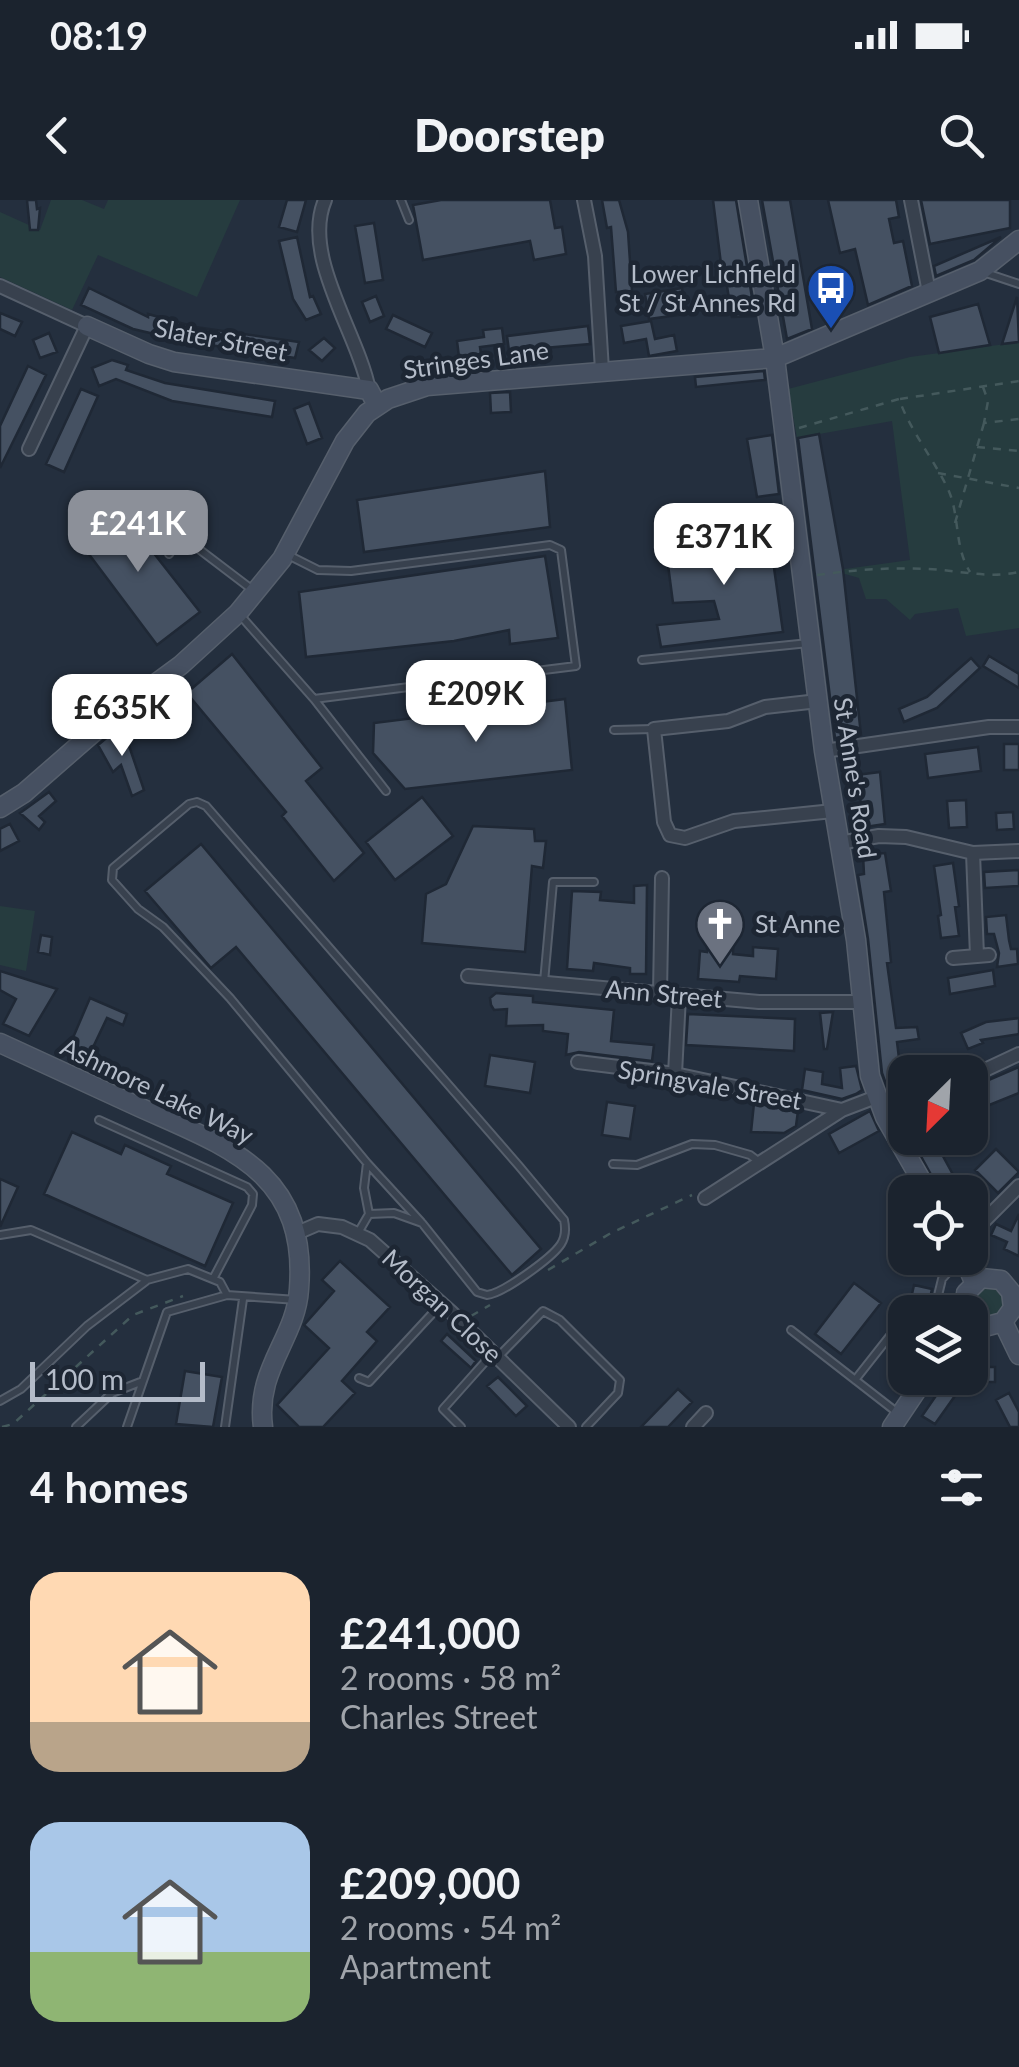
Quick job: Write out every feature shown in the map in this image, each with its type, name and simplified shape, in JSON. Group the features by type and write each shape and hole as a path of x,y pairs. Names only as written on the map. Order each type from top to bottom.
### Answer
{"street":[{"path":"325,200 320,210 322,260 363,362 373,398"},
{"path":"584,200 595,256 602,370"},
{"name":"St Anne's Road","path":"748,200 775,358 824,751 856,940 876,1096 918,1175"},
{"path":"911,200 929,292"},
{"name":"Stringes Lane","path":"0,808 181,665 238,613 285,553 373,398 427,386 775,358 980,270 1019,240"},
{"name":"Slater Street","path":"0,286 174,362 373,398"},
{"path":"29,449 87,326"},
{"path":"818,701 765,707 728,720 654,729 664,822 670,835 686,838 734,822 833,811"},
{"path":"824,751 989,727 1019,727"},
{"path":"839,843 906,836 973,853 1019,851"},
{"path":"952,958 983,956 973,853"},
{"path":"660,993 662,878"},
{"name":"Ann Street","path":"468,976 759,1002 861,1002"},
{"path":"675,1074 679,996"},
{"name":"Ashmore Lake Way","path":"0,1044 231,1148 267,1178 297,1233 301,1268 298,1300 264,1386 263,1427"},
{"path":"988,1069 1019,1054"},
{"name":"Springvale Street","path":"578,1062 675,1074 842,1110"},
{"path":"705,1198 842,1110 876,1096"},
{"path":"988,1217 1019,1186"},
{"name":"Morgan Close","path":"297,1233 318,1224 342,1227 370,1240 442,1303 570,1427"},
{"path":"971,1275 974,1282"},
{"path":"966,1295 974,1282 994,1277 1015,1289 1013,1308 1002,1322 988,1326"},
{"path":"1002,1322 1019,1354"},
{"path":"896,1421 914,1395"},
{"path":"693,1427 706,1412"}],"lane":[{"path":"401,200 409,220"},
{"path":"980,270 1019,284"},
{"path":"141,505 255,592"},
{"path":"700,534 794,522"},
{"path":"169,554 182,536"},
{"path":"285,553 318,570 351,571 558,546 576,666 314,699"},
{"path":"238,613 314,699 386,791"},
{"path":"642,660 811,642"},
{"path":"614,730 654,729"},
{"path":"190,804 206,806 218,819 564,1220 566,1228 558,1248 506,1288 487,1296 477,1292 368,1163 230,998 112,880 113,868 190,804"},
{"path":"544,983 553,882 594,882"},
{"path":"98,1120 246,1186 253,1194 252,1205 213,1278"},
{"path":"613,1164 637,1165 692,1144 730,1149 759,1162"},
{"path":"358,1234 369,1214 364,1188 368,1163"},
{"path":"369,1214 394,1213 422,1224"},
{"path":"0,1235 31,1230 147,1280"},
{"path":"0,1401 21,1389 87,1326 147,1280 188,1269 220,1282 227,1295"},
{"path":"127,1427 167,1312 227,1295 298,1300"},
{"path":"225,1427 244,1298"},
{"path":"360,1378 369,1382 442,1303"},
{"path":"461,1427 443,1410 543,1311 560,1320 620,1380 618,1393 586,1427"},
{"path":"792,1330 855,1380 896,1421"},
{"path":"855,1380 888,1338"},
{"path":"76,1427 112,1393 144,1380"}],"path":[{"path":"783,434 899,399 1019,382"},
{"path":"955,525 984,424 988,401 983,386"},
{"path":"899,399 949,491 963,562 970,572"},
{"path":"984,424 1019,418"},
{"path":"977,447 1019,451"},
{"path":"936,472 1019,488"},
{"path":"802,577 880,569 987,576 1019,572"},
{"path":"544,1272 610,1233 699,1192 705,1198"},
{"path":"2,1427 14,1424 133,1315 182,1294 195,1304"},
{"path":"461,1322 494,1302"}],"green space":[{"path":"51,200 82,200 104,209 108,200 240,200 197,297 98,255 72,310 0,277 0,212 40,230"},
{"path":"1019,342 1019,628 966,636 958,608 915,614 910,620 886,599 866,599 859,578 845,574 817,582 816,573 910,560 892,421 797,438 788,389 910,357"},
{"path":"0,906 35,911 26,971 0,965"},
{"path":"989,1288 1003,1297 1000,1314 989,1318 988,1295 976,1295"}],"building":[{"path":"27,200 36,200 37,209 40,208 38,230 30,230"},
{"path":"287,200 306,200 297,232 279,227"},
{"path":"441,200 550,200 555,228 562,227 566,254 534,260 530,241 423,260 413,205"},
{"path":"602,200 619,200 628,232 632,291 616,292 611,227 607,228"},
{"path":"713,200 736,200 755,316 732,317"},
{"path":"762,200 790,200 812,329 787,339"},
{"path":"828,200 896,200 899,217 889,219 894,243 903,241 912,286 868,305 855,249 840,253"},
{"path":"921,200 1010,200 1010,228 930,244"},
{"path":"374,223 383,280 365,283 355,226"},
{"path":"297,237 310,297 313,296 321,314 306,320 293,299 279,241"},
{"path":"1001,237 974,260 936,276 934,266"},
{"path":"89,288 148,317 299,342 295,358 133,329 81,305"},
{"path":"682,288 686,314 649,319 645,294"},
{"path":"376,296 384,316 370,322 362,302"},
{"path":"1017,297 1019,342 1002,344"},
{"path":"978,304 990,345 939,353 930,317"},
{"path":"0,313 22,322 15,336 0,329"},
{"path":"393,315 432,333 425,347 386,329"},
{"path":"651,321 655,339 674,335 677,351 649,356 646,339 624,343 621,326"},
{"path":"588,326 590,344 509,351 507,336"},
{"path":"502,328 504,344 480,347 481,354 459,357 457,341 484,337 483,330"},
{"path":"49,333 57,352 40,358 33,340"},
{"path":"324,338 335,348 322,361 309,350"},
{"path":"112,360 128,365 126,370 165,383 275,401 272,417 172,401 116,379 99,386 92,368"},
{"path":"28,366 46,375 0,468 0,426"},
{"path":"764,371 765,380 696,387 695,377"},
{"path":"81,389 98,396 64,472 46,464"},
{"path":"510,392 511,412 491,413 490,393"},
{"path":"309,403 322,438 307,444 294,409"},
{"path":"819,434 843,569 861,735 835,738 798,438"},
{"path":"772,435 779,494 757,497 747,439"},
{"path":"545,471 550,527 364,552 357,500"},
{"path":"116,505 200,612 157,645 76,537"},
{"path":"769,532 783,632 661,647 657,625 719,619 714,601 673,603 665,542"},
{"path":"545,556 558,638 510,644 509,630 454,641 306,657 299,592"},
{"path":"232,654 322,768 306,781 364,853 334,881 282,816 286,812 190,697 186,708 175,703"},
{"path":"989,656 1019,674 1019,688 983,666"},
{"path":"971,658 980,668 937,708 904,722 899,709 927,697"},
{"path":"565,699 572,770 405,789 373,753 374,723"},
{"path":"122,725 144,790 132,796 121,765 113,772 98,745"},
{"path":"1004,744 1019,744 1019,770 1004,770"},
{"path":"978,747 981,771 928,778 925,754"},
{"path":"880,772 885,824 865,827 856,775"},
{"path":"49,792 56,801 39,816 45,822 39,830 20,813"},
{"path":"422,797 453,836 395,880 366,842"},
{"path":"966,800 967,827 949,828 947,801"},
{"path":"1013,812 1014,829 997,830 996,813"},
{"path":"10,824 19,841 0,851 0,829"},
{"path":"473,826 534,829 535,841 546,841 543,868 532,866 525,952 422,943 426,894 446,884"},
{"path":"201,844 541,1249 512,1275 236,947 211,968 145,891"},
{"path":"885,853 891,891 884,892 891,962 887,963 896,1028 917,1027 919,1039 897,1042 899,1055 888,1055 888,1090 882,1073 858,875 864,874 863,855"},
{"path":"953,863 959,936 941,938 934,866"},
{"path":"1019,870 1019,886 985,888 984,872"},
{"path":"647,885 646,974 630,974 630,968 594,963 593,971 567,969 572,891 601,892 600,900 634,903 634,886"},
{"path":"708,912 734,913 733,954 753,956 753,947 778,949 776,979 698,979 700,951 707,952"},
{"path":"1006,915 1011,949 1017,949 1018,964 997,967 999,953 994,934 987,934 986,917"},
{"path":"41,935 52,937 50,955 38,952"},
{"path":"993,970 995,986 950,994 948,978"},
{"path":"0,971 57,989 29,1036 3,1024 16,999 0,990"},
{"path":"496,993 533,996 533,1002 614,1010 611,1041 654,1045 652,1061 579,1052 566,1055 568,1034 543,1031 543,1025 506,1026 507,1009 494,1010 491,1005 490,998"},
{"path":"90,998 127,1014 123,1025 107,1018 86,1062 66,1054"},
{"path":"833,1012 827,1049 824,1049 820,1013"},
{"path":"688,1014 795,1019 794,1051 686,1045"},
{"path":"1019,1018 1019,1034 981,1040 983,1043 968,1049 961,1033 986,1022"},
{"path":"490,1055 535,1062 530,1093 485,1086"},
{"path":"856,1066 862,1090 856,1094 842,1099 802,1090 805,1069 823,1072 822,1084 842,1088 840,1068"},
{"path":"1019,1067 1019,1093 988,1106 988,1080"},
{"path":"607,1102 635,1106 630,1139 602,1135"},
{"path":"754,1103 798,1111 796,1126 784,1133 751,1132"},
{"path":"870,1111 879,1131 839,1153 829,1134"},
{"path":"72,1132 121,1154 125,1145 171,1166 167,1174 233,1203 205,1266 44,1194"},
{"path":"996,1149 1019,1172 998,1193 988,1183 988,1175 975,1170"},
{"path":"920,1155 942,1155 953,1175 931,1175"},
{"path":"0,1179 18,1187 0,1227"},
{"path":"1019,1214 1019,1256 1004,1249 1007,1242 991,1235 996,1224 1011,1231"},
{"path":"340,1261 390,1307 367,1332 377,1341 342,1381 355,1393 323,1427 299,1427 277,1405 329,1348 304,1325 334,1291 322,1280"},
{"path":"854,1283 881,1303 841,1354 815,1334"},
{"path":"914,1285 932,1289 931,1295 912,1295"},
{"path":"447,1334 476,1361 471,1368 441,1341"},
{"path":"988,1367 995,1367 995,1382 988,1382"},
{"path":"185,1371 222,1377 213,1427 176,1424"},
{"path":"498,1377 527,1406 516,1416 487,1386"},
{"path":"678,1389 692,1402 668,1427 641,1427"},
{"path":"1009,1393 1019,1412 1019,1427 1010,1427 996,1400"},
{"path":"936,1395 956,1395 935,1424 922,1416"}],"place":[{"name":"Lower Lichfield St / St Annes Rd","path":"831,330"},
{"name":"St Anne","path":"720,966"}]}
